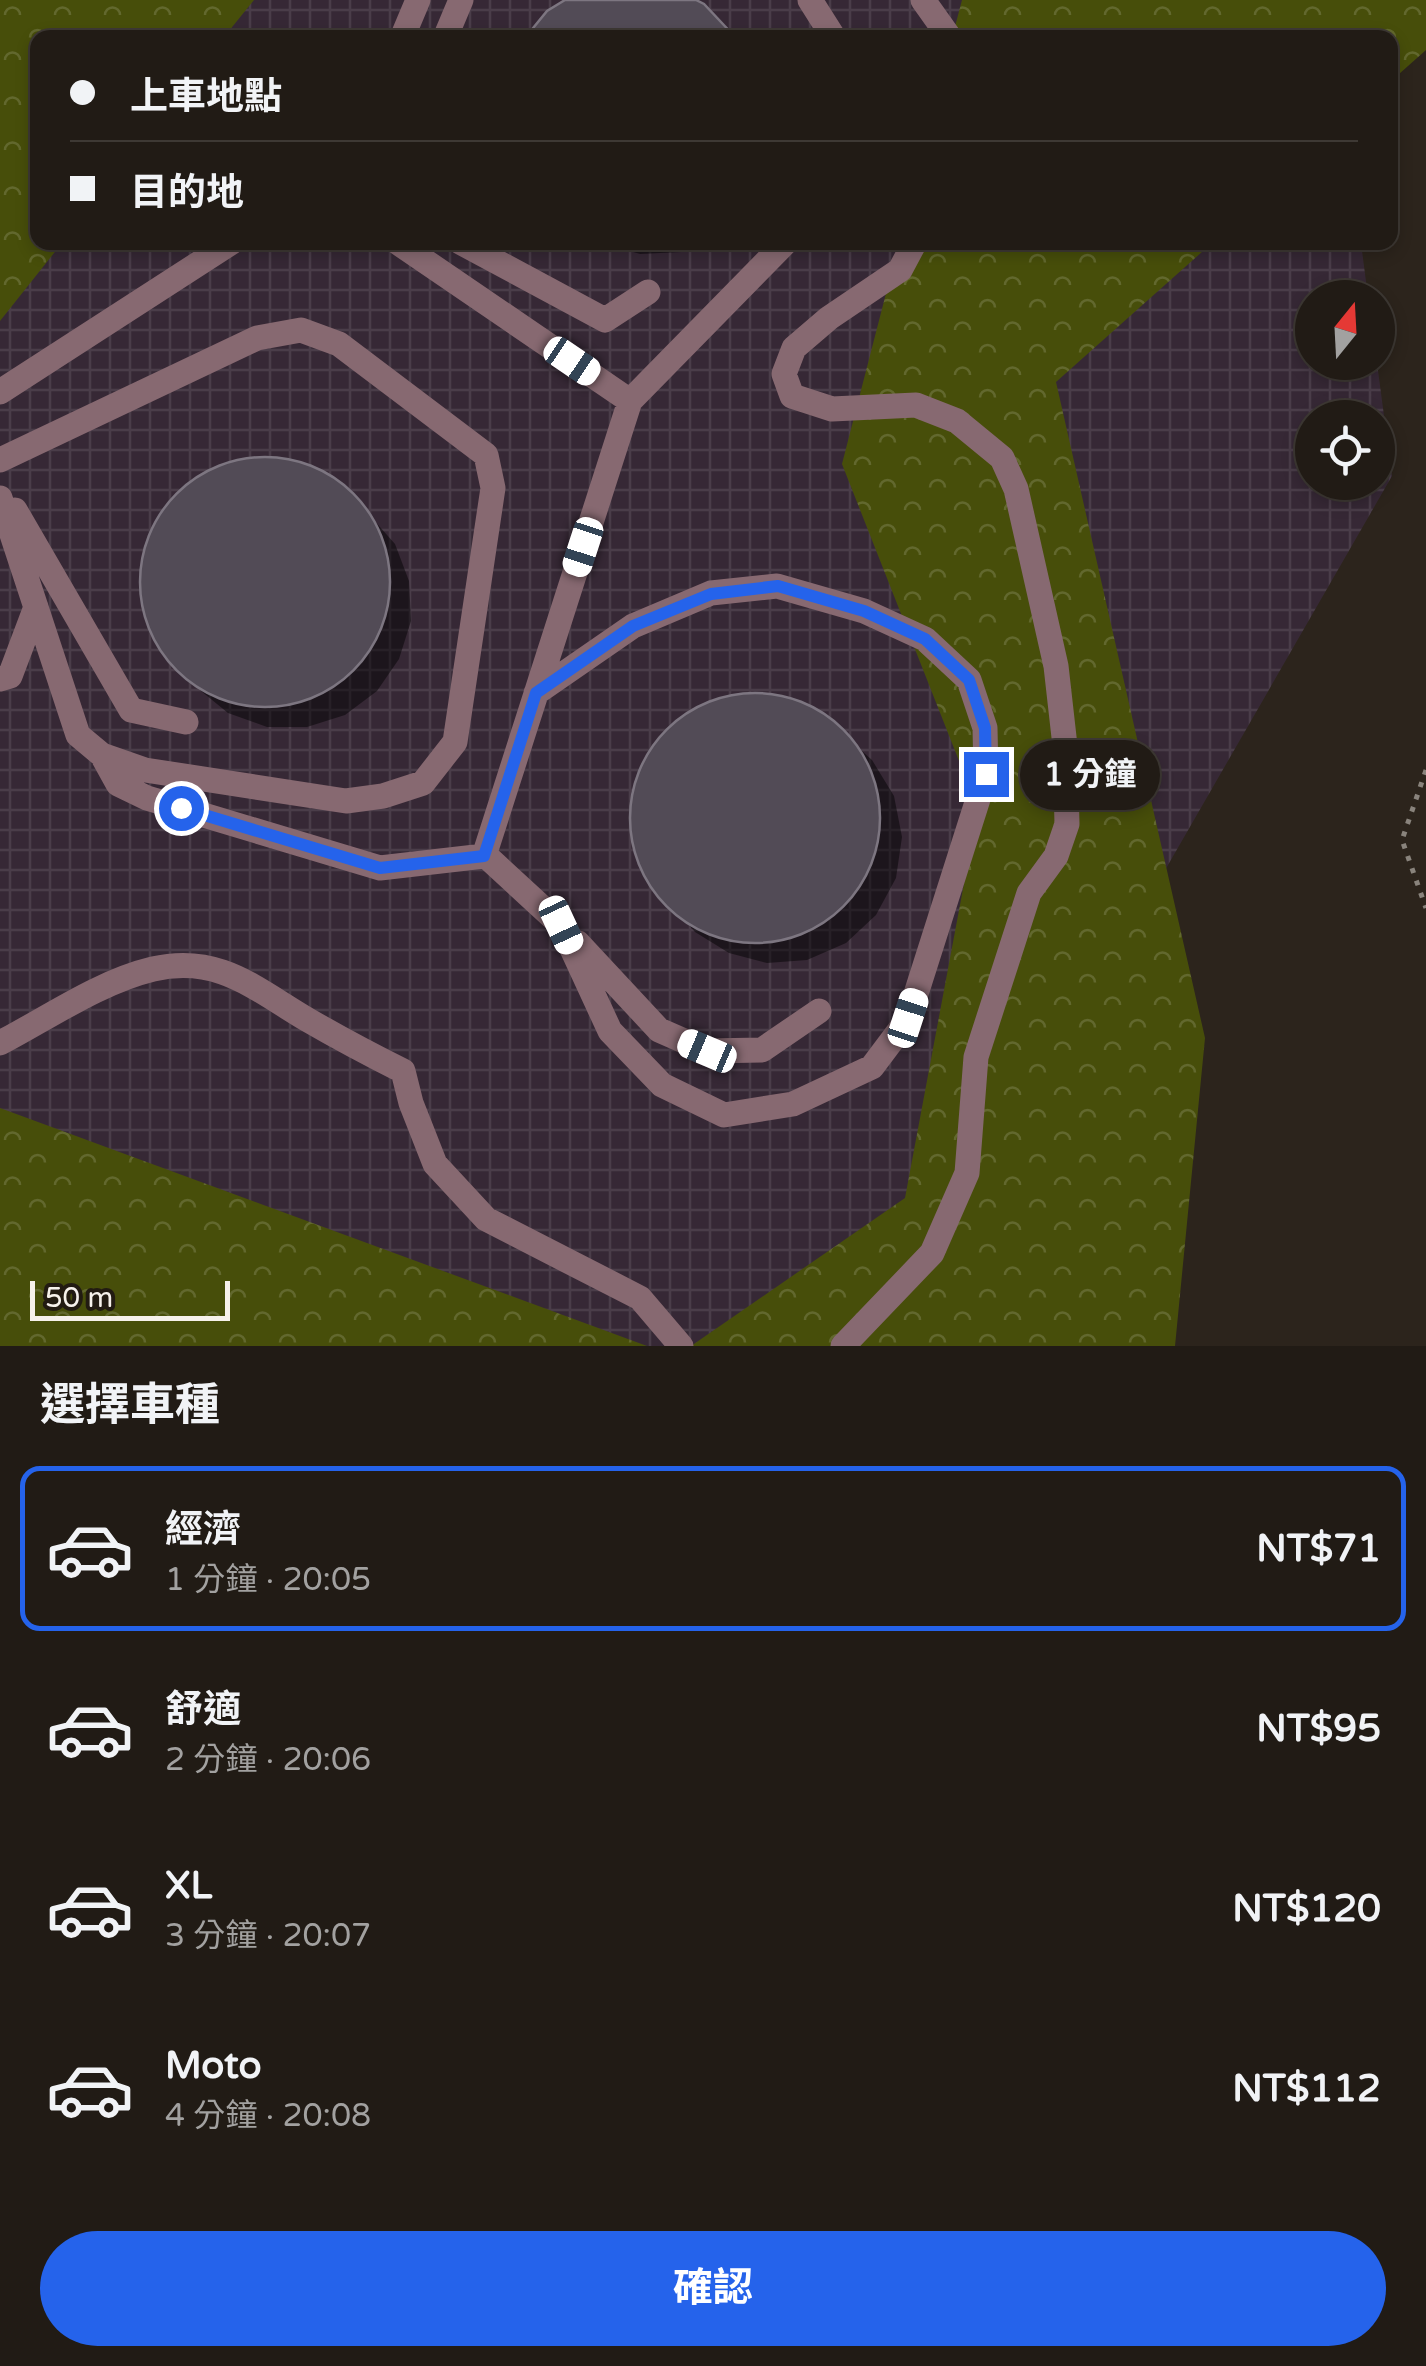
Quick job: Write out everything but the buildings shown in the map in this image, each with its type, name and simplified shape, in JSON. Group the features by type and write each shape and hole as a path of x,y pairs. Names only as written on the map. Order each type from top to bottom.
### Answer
{"lane":[{"path":"405,30 418,0"},
{"path":"449,30 461,0"},
{"path":"810,0 829,30"},
{"path":"923,0 944,30"},
{"path":"0,392 220,250"},
{"path":"409,250 630,401"},
{"path":"475,250 605,320 648,292"},
{"path":"484,854 630,401 778,250"},
{"path":"842,1346 932,1253 966,1173 976,1057 1028,893 1056,856 1067,824 1065,746 1056,666 1016,489 1002,458 958,421 930,410 916,405 832,409 792,396 784,374 794,348 829,318 900,270 911,250"},
{"path":"0,460 257,338 301,330 339,344 486,454 493,488 455,742 423,783 383,796 346,801 145,770 102,755"},
{"path":"0,484 131,710 186,722"},
{"path":"0,498 78,734 102,755 118,784 147,798 380,868 484,854"},
{"path":"536,693 633,626 711,594 778,586 864,611 925,639 969,680 985,728 986,774 908,1018 872,1067 809,1097 793,1104 724,1115 662,1085 610,1032 561,925"},
{"path":"0,679 10,676 36,607"},
{"path":"484,854 561,925 658,1030 707,1051 762,1050 819,1011"},
{"path":"0,1043 116,983 154,969 204,966 244,979 304,1018 403,1071 435,1164 486,1219 640,1298 682,1346"}],"path":[{"path":"1426,770 1402,840 1426,908"}],"shaded area":[{"path":"0,0 1328,0 1332,30 30,30 30,250 1362,250 1366,280 1295,280 1295,380 1379,380 1382,400 1295,400 1295,500 1378,500 891,1346 0,1346"}],"green space":[{"path":"0,0 254,0 230,30 30,30 30,250 56,250 0,321"},
{"path":"962,0 1426,0 1426,50 1398,75 1398,30 954,30"},
{"path":"897,250 1204,250 1056,382 1205,1038 1175,1346 691,1346 905,1198 978,809 842,464"},
{"path":"0,1108 647,1346 0,1346"}],"route":[{"path":"181,808 380,868 484,856 536,693 633,626 711,594 778,586 864,611 925,639 969,680 985,728 986,774"}]}
